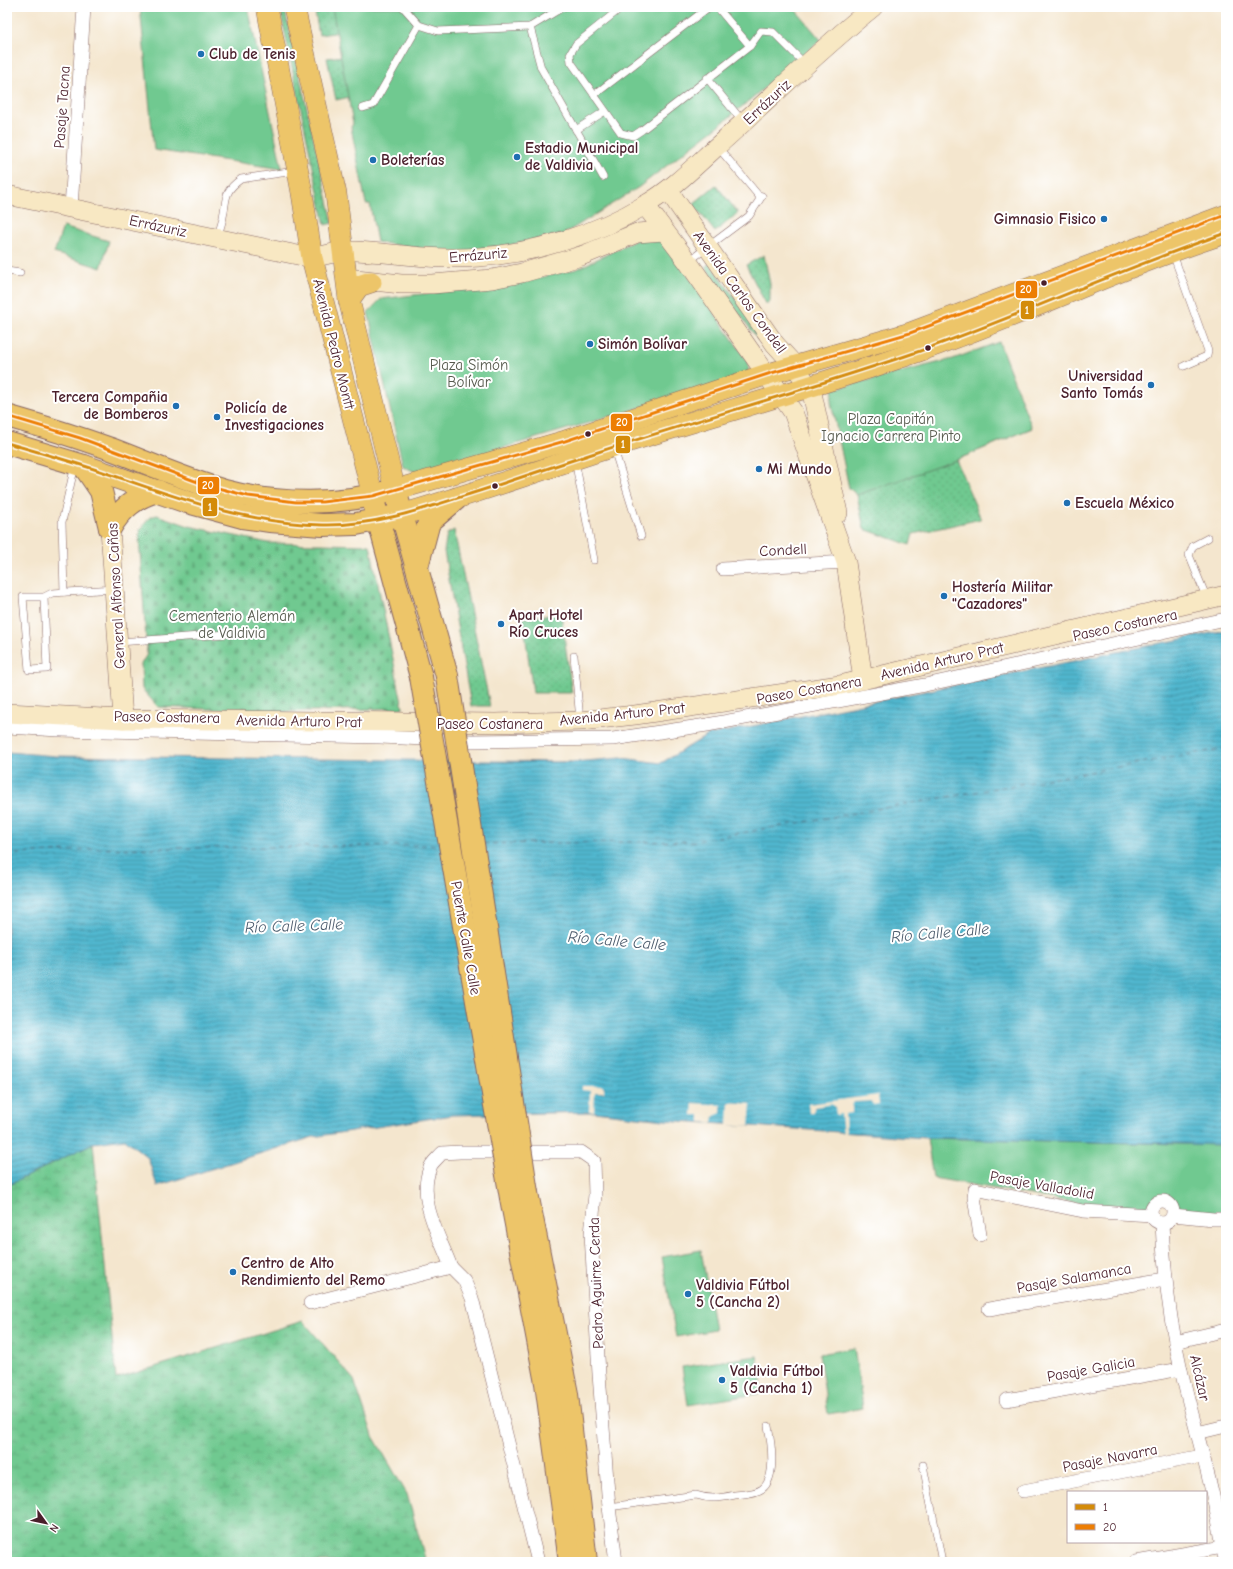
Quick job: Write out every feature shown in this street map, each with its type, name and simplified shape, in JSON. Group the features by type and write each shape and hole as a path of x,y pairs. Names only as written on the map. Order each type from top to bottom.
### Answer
{"highway":[{"path":"7,416 80,438 161,480 214,510 270,521 322,526 348,525 401,515"},
{"path":"80,438 99,460 107,473"},
{"path":"7,443 107,473 161,480 271,500 322,502 373,496 395,490"},
{"path":"80,464 101,491 110,528"},
{"path":"110,528 116,518 130,503 148,493 161,480"},
{"name":"Avenida Pedro Montt","path":"395,490 447,676"},
{"name":"Avenida Pedro Montt","path":"373,496 421,677"},
{"path":"416,568 429,522 456,499"},
{"name":"Puente Calle Calle","path":"447,676 519,1195"},
{"name":"Puente Calle Calle","path":"421,677 519,1195"},
{"path":"519,1195 570,1562"},
{"path":"519,1195 567,1394 586,1562"}],"main road":[{"name":"Avenida Pedro Montt","path":"267,7 298,171 312,258 373,496"},
{"name":"Avenida Pedro Montt","path":"294,7 336,194 347,291 395,490"},
{"name":"Errázuriz","path":"7,195 312,258 342,251 376,252 450,259 481,257 547,246 586,233 645,205 668,190 744,123 841,33 873,7"},
{"name":"Avenida Carlos Condell","path":"668,190 774,344 796,367 814,396 838,510 837,535"},
{"name":"Avenida Carlos Condell","path":"645,205 688,262 768,374 780,395 793,412 846,562 863,680"},
{"path":"395,490 565,441 768,374 796,367 910,332 1226,215"},
{"name":"Errázuriz","path":"371,282 432,284 492,279 522,273 581,256 637,233 664,231"},
{"path":"401,515 456,499 613,446 809,387 919,351 998,322 1171,250 1226,233"},
{"path":"312,258 347,291 371,282"},
{"name":"General Alfonso Cañas","path":"107,473 112,498 110,528 123,719"},
{"name":"Avenida Arturo Prat","path":"7,713 123,719 495,723 581,721 635,715 863,680 1226,595"}],"street":[{"name":"Pasaje Tacna","path":"72,208 84,7"},
{"name":"Condell","path":"723,569 846,562"},
{"name":"Paseo Costanera","path":"7,727 59,730 380,737 471,741 613,739 707,725 925,685 1226,619"},
{"name":"Pedro Aguirre Cerda","path":"538,1562 472,1298 464,1280 451,1266 429,1207 425,1190 430,1167 442,1154 460,1152 581,1152 594,1161 595,1195 591,1234 609,1506 616,1562"},
{"name":"Pasaje Valladolid","path":"980,1235 974,1188 1083,1211 1152,1214"},
{"path":"1161,1201 1171,1205 1173,1215 1169,1221 1162,1223 1155,1220 1152,1214 1152,1207 1161,1201"},
{"path":"1173,1215 1226,1219"},
{"name":"Alcázar","path":"1162,1223 1165,1279 1175,1342 1202,1456 1222,1517 1225,1562"},
{"path":"310,1304 451,1266"},
{"name":"Pasaje Salamanca","path":"989,1310 1165,1279"},
{"path":"1175,1342 1226,1330"},
{"name":"Pasaje Galicia","path":"1006,1400 1181,1369"},
{"path":"1197,1433 1226,1426"},
{"name":"Pasaje Navarra","path":"1023,1491 1202,1456"},
{"path":"1136,1562 1224,1547"}],"lane":[{"path":"403,7 419,25 438,32 530,27 563,7"},
{"path":"622,7 576,44 570,54 571,62 621,133 633,136 750,46 761,31 773,32 806,66"},
{"path":"594,95 709,7"},
{"path":"717,7 750,46"},
{"path":"363,108 373,105 419,25"},
{"path":"530,27 541,68 603,178"},
{"path":"707,78 744,123"},
{"path":"576,130 605,111"},
{"path":"688,262 749,216 762,196 758,195 717,146"},
{"path":"217,238 224,216 224,201 235,183 241,179 298,171"},
{"path":"1171,250 1208,351 1207,356 1184,366"},
{"path":"7,272 20,273"},
{"path":"613,446 641,536"},
{"path":"575,460 594,560"},
{"path":"64,592 62,522 80,464"},
{"path":"1207,600 1190,555 1193,546 1208,538"},
{"path":"44,597 47,669 29,670 22,597 44,597 52,593 114,588"},
{"path":"117,642 254,632"},
{"path":"574,656 581,721"},
{"path":"609,1506 696,1495 708,1499 759,1491 768,1482 771,1464 768,1426"},
{"path":"923,1465 942,1562"}],"green space":[{"name":"Club de Tenis","path":"140,7 248,7 282,169 154,150"},
{"path":"314,7 390,7 392,25 319,35"},
{"name":"Estadio Municipal de Valdivia","path":"332,7 793,7 821,40 726,120 639,187 564,234 460,255 377,242 370,204 366,204 351,127 353,124"},
{"path":"282,11 285,11 333,223 325,225 281,14"},
{"path":"400,48 372,92 336,100 327,58"},
{"path":"716,185 738,213 715,232 693,204"},
{"path":"63,227 109,241 101,268 54,253"},
{"name":"Plaza Simón Bolívar","path":"640,238 664,240 749,363 748,374 721,384 417,473 403,466 368,312 381,299 521,282 577,269"},
{"path":"764,255 770,284 770,302 766,304 746,265"},
{"path":"710,263 763,337 759,341 705,267"},
{"name":"Plaza Capitán Ignacio Carrera Pinto","path":"999,342 1032,428 956,460 857,495 849,488 831,402 833,389 953,359"},
{"path":"1032,428 956,460 981,519 913,534 910,545 864,529 857,495 884,459"},
{"name":"Cementerio Alemán de Valdivia","path":"157,515 189,526 268,543 370,545 403,708 279,712 158,707 142,689 141,664 147,654 139,538 140,530 150,517"},
{"path":"454,530 490,706 471,706 444,551 447,534"},
{"path":"561,614 572,693 533,693 523,618"},
{"path":"927,1138 1226,1145 1226,1213 1201,1213 1186,1211 1179,1208 1166,1197 1156,1197 1151,1204 1142,1209 1095,1206 933,1178"},
{"path":"93,1143 116,1379 303,1321 354,1380 373,1436 407,1494 426,1562 7,1562 7,1186"},
{"name":"Valdivia Fútbol 5 (Cancha 2)","path":"701,1250 715,1330 676,1337 662,1257"},
{"path":"854,1348 863,1408 828,1414 819,1354"},
{"name":"Valdivia Fútbol 5 (Cancha 1)","path":"757,1356 763,1393 688,1405 682,1367"}],"water":[{"name":"Río Calle Calle","path":"1226,630 1226,1145 927,1138 664,1120 594,1112 452,1115 313,1137 157,1186 148,1158 125,1139 93,1143 7,1186 7,752 56,756 573,762 622,758 661,763 708,735"}],"pier":[{"path":"582,1086 604,1086 604,1092 595,1092 594,1112 589,1111 590,1091 582,1090"},
{"path":"878,1095 879,1104 873,1105 872,1101 854,1102 852,1106 852,1113 845,1114 846,1135 843,1134 841,1114 836,1115 835,1107 831,1104 814,1107 814,1113 809,1113 808,1104"},
{"path":"729,1102 751,1104 749,1126 728,1125"},
{"path":"693,1103 721,1105 721,1113 714,1116 713,1123 700,1122 700,1115 692,1115"}],"ferry route":[{"path":"483,844 695,841 1226,748"},
{"path":"7,855 93,849 440,845"}],"transit line":[{"name":"20","path":"7,416 80,438 203,484 248,496 296,502 322,502 373,496 565,441 768,374 910,333 1226,215"},
{"name":"1","path":"7,443 86,466 216,509 242,515 296,524 323,525 342,525 380,520 436,505 636,440 839,378 920,351 1149,261 1226,233"}],"place":[{"name":"Club de Tenis","path":"201,54"},
{"name":"Estadio Municipal de Valdivia","path":"517,157"},
{"name":"Boleterías","path":"373,160"},
{"name":"Gimnasio Fisico","path":"1104,219"},
{"name":"Simón Bolívar","path":"590,344"},
{"name":"Universidad Santo Tomás","path":"1151,385"},
{"name":"Tercera Compañia de Bomberos","path":"176,406"},
{"name":"Policía de Investigaciones","path":"217,417"},
{"name":"Mi Mundo","path":"759,469"},
{"name":"Escuela México","path":"1067,503"},
{"name":"Hostería Militar \"Cazadores\"","path":"944,596"},
{"name":"Apart Hotel Río Cruces","path":"501,624"},
{"name":"Centro de Alto Rendimiento del Remo","path":"233,1272"},
{"name":"Valdivia Fútbol 5 (Cancha 2)","path":"688,1294"},
{"name":"Valdivia Fútbol 5 (Cancha 1)","path":"722,1380"}]}
